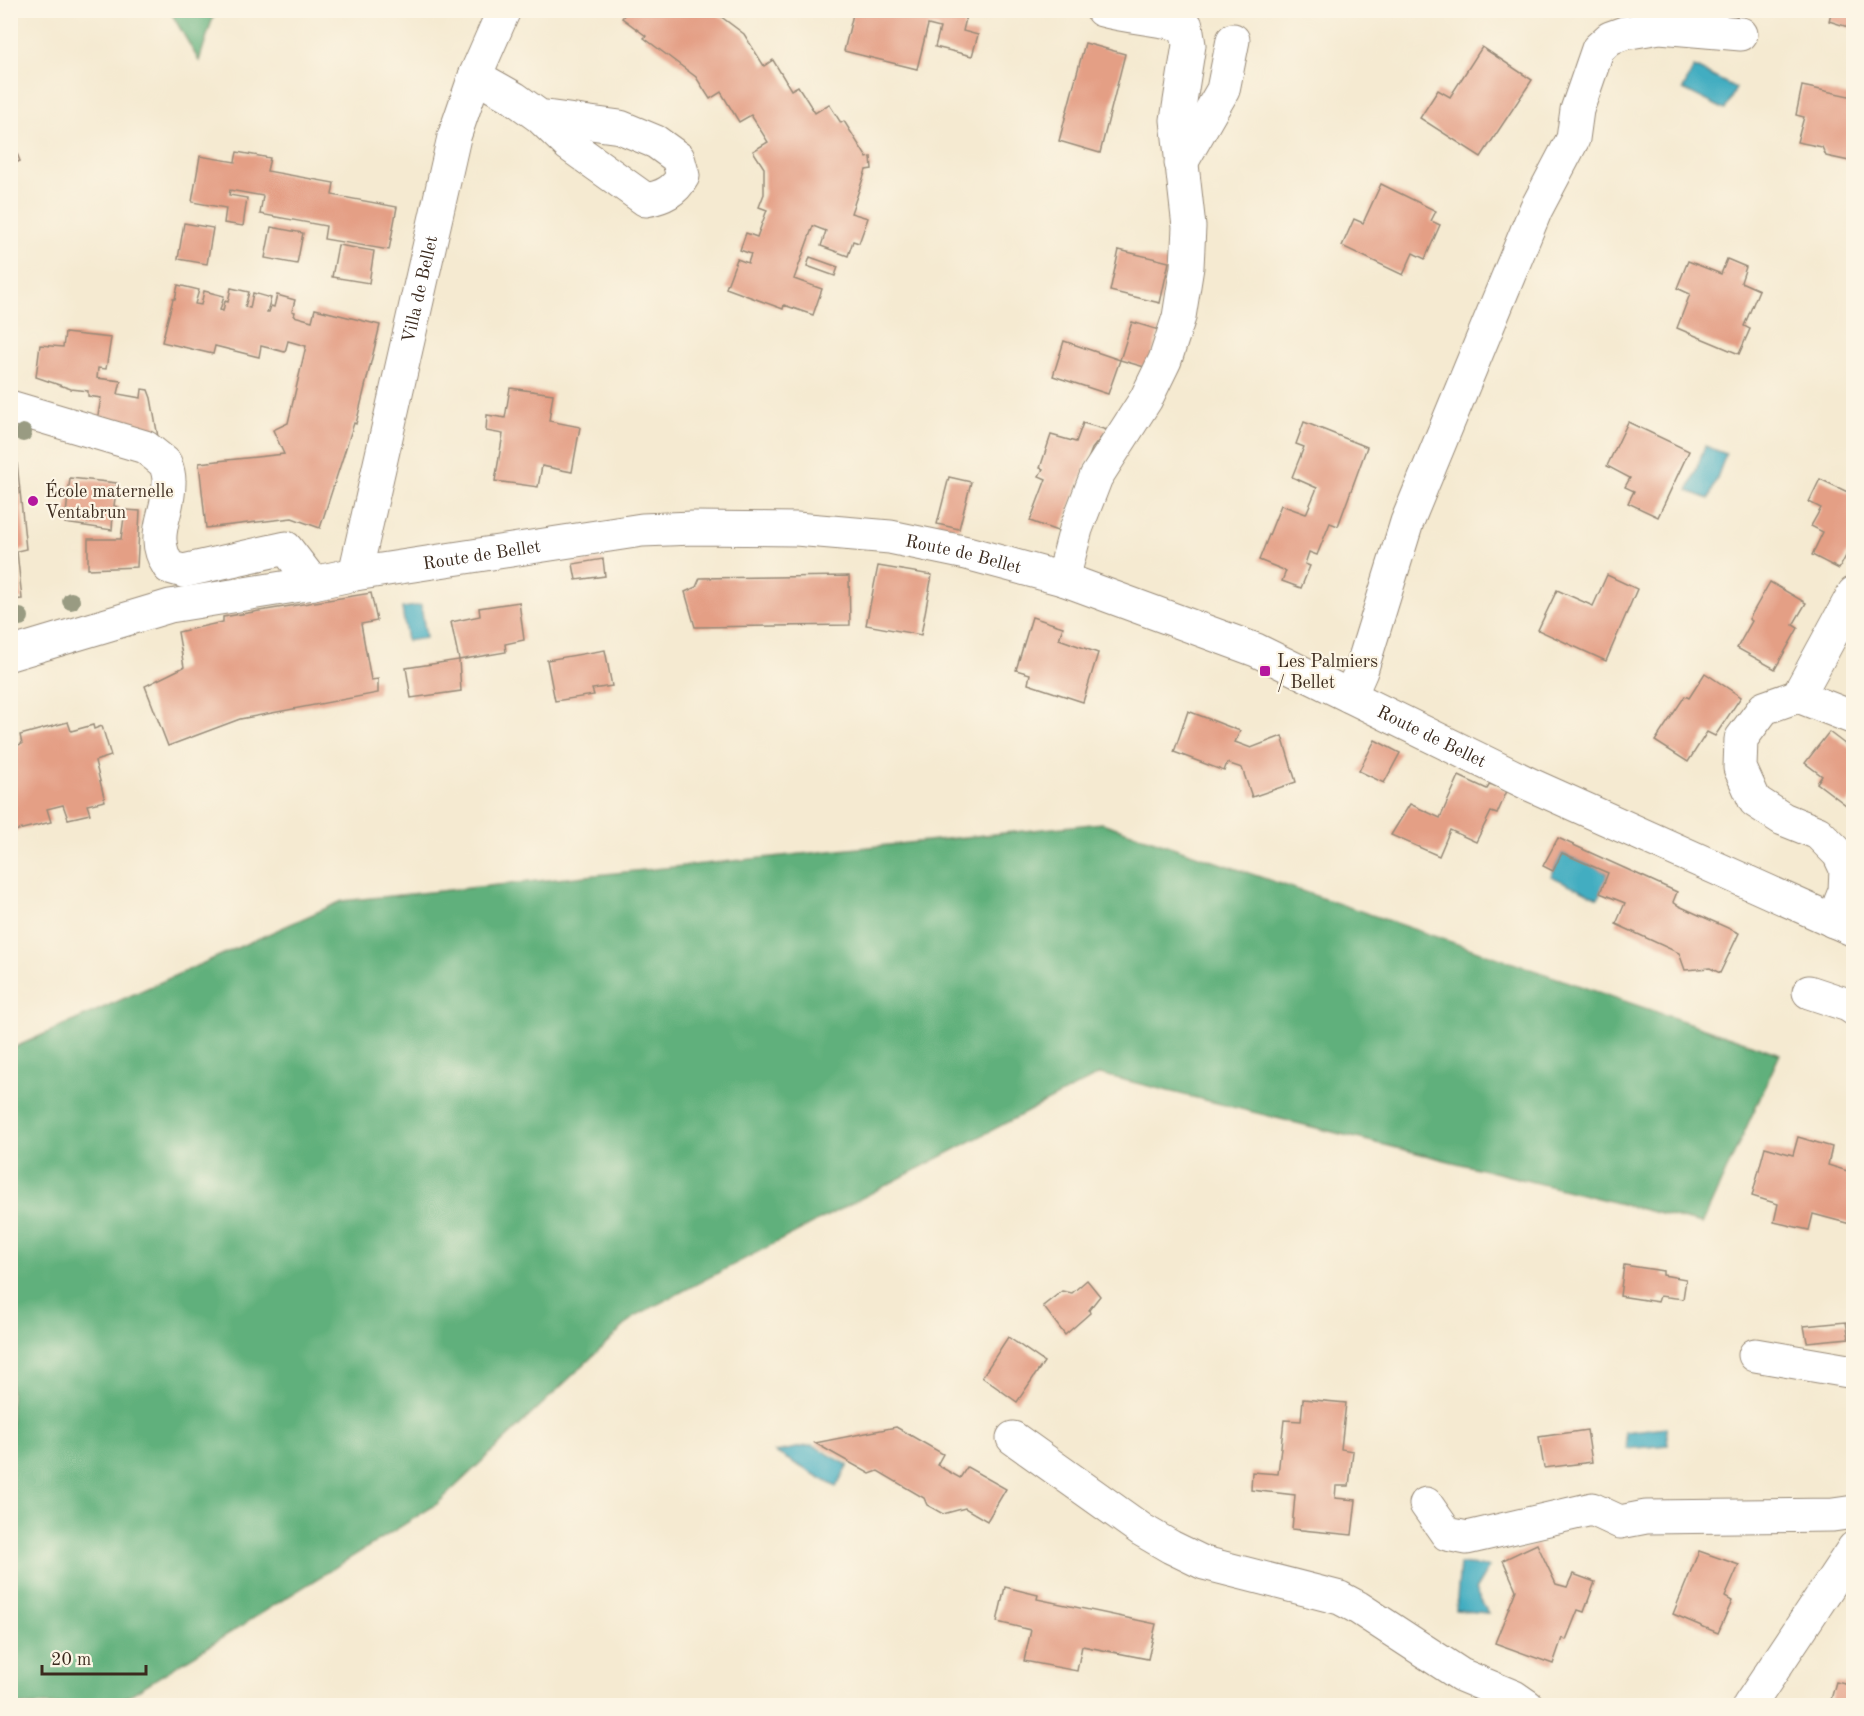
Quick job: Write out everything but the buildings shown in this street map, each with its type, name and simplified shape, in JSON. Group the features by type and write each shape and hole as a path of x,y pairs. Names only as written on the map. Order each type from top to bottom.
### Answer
{"street":[{"name":"Villa de Bellet","path":"355,574 454,137 475,76 504,10"},
{"path":"1063,579 1076,529 1096,477 1146,399 1165,360 1179,316 1187,267 1189,227 1177,120 1189,45 1186,26 1102,10"},
{"path":"1350,696 1361,671 1407,522 1536,209 1573,140 1577,110 1598,49 1610,38 1624,33 1660,27 1741,34"},
{"path":"1181,163 1223,90 1233,40"},
{"path":"475,76 514,98 539,116"},
{"path":"10,407 145,447 165,463 169,481 159,541 162,557 169,567 183,571 286,548 313,584"},
{"name":"Route de Bellet","path":"10,654 170,606 313,584 355,574 642,530 796,529 890,537 966,553 1063,579 1256,650 1529,784 1843,926"},
{"path":"1798,696 1854,593"},
{"path":"1843,926 1846,869 1839,854 1818,833 1783,819 1755,801 1740,768 1741,739 1764,708 1798,696 1854,718"},
{"path":"1809,992 1854,1009"},
{"path":"1755,1355 1854,1372"},
{"path":"1013,1438 1142,1530 1171,1547 1204,1563 1340,1598 1461,1675 1514,1697 1527,1706"},
{"path":"1426,1504 1447,1534 1467,1538 1592,1509 1620,1522 1646,1517 1833,1515 1854,1512"},
{"path":"1749,1706 1854,1548"}],"green space":[{"path":"170,11 215,11 199,61"},
{"path":"1102,823 1780,1054 1702,1224 1100,1074 635,1316 437,1504 114,1705 11,1705 11,1049 342,901"}],"water":[{"path":"1694,67 1736,88 1725,110 1683,89"},
{"path":"1705,446 1726,454 1709,499 1688,491"},
{"path":"421,605 426,638 407,641 402,608"},
{"path":"1562,853 1608,873 1598,898 1551,876"},
{"path":"1666,1427 1668,1445 1627,1449 1625,1432"},
{"path":"812,1445 848,1465 836,1487 775,1452"},
{"path":"1460,1564 1489,1567 1475,1590 1488,1613 1456,1610"}],"place":[{"name":"École maternelle Ventabrun","path":"33,501"},
{"name":"Les Palmiers / Bellet","path":"1265,671"}]}
